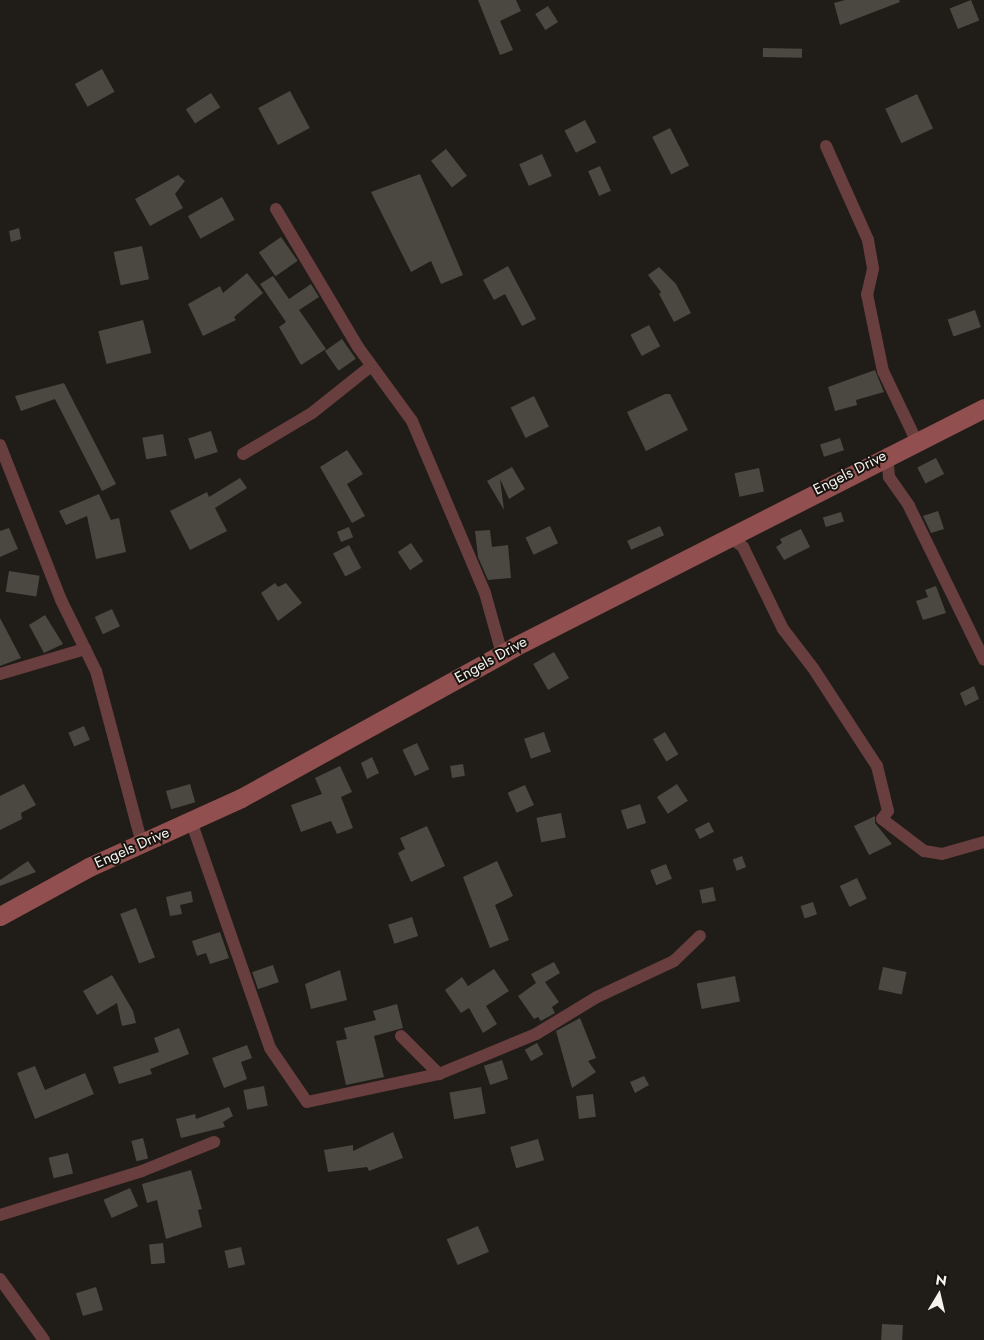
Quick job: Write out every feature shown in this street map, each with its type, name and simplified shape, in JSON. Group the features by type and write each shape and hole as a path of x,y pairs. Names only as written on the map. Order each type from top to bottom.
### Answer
{"street":[{"path":"826,146 868,240 873,269 867,294 883,371 916,440"},
{"path":"276,209 371,366 412,421 485,593 502,654"},
{"path":"243,454 312,413 371,366"},
{"name":"Engels Drive","path":"0,916 89,867 241,798 502,654 887,454 984,408"},
{"path":"0,445 85,649 96,671 142,844"},
{"path":"887,454 889,477 909,506 984,660"},
{"path":"728,536 743,547 783,629 808,661 877,766 888,811 882,819 924,851 942,854 984,842"},
{"path":"0,674 85,649"},
{"path":"191,821 270,1048 307,1102 439,1074 536,1034 596,997 674,961 700,936"},
{"path":"401,1036 439,1074"},
{"path":"0,1214 142,1171 214,1142"},
{"path":"0,1279 44,1340"}],"building":[{"path":"478,0 516,0 521,11 500,21 513,50 500,55"},
{"path":"845,0 899,0 900,2 840,25 834,3"},
{"path":"971,0 979,20 958,29 950,9"},
{"path":"548,6 558,22 545,30 535,14"},
{"path":"763,48 802,49 802,58 763,57"},
{"path":"102,69 115,92 87,107 75,84"},
{"path":"290,91 310,128 278,145 258,108"},
{"path":"211,93 220,107 195,124 186,109"},
{"path":"917,94 933,128 901,143 885,109"},
{"path":"585,120 596,142 576,153 565,130"},
{"path":"670,128 689,165 671,175 652,137"},
{"path":"446,149 467,176 452,187 431,161"},
{"path":"542,154 552,176 529,186 519,164"},
{"path":"600,166 611,191 599,196 588,171"},
{"path":"420,174 463,275 441,284 431,261 411,272 371,192"},
{"path":"178,175 185,181 175,194 183,208 150,226 135,199"},
{"path":"222,197 235,220 200,239 188,216"},
{"path":"19,228 21,239 11,242 9,231"},
{"path":"281,237 298,261 276,276 259,252"},
{"path":"142,246 149,279 121,285 114,252"},
{"path":"508,266 536,319 522,326 505,294 494,300 483,280"},
{"path":"659,267 676,284 691,313 674,322 659,294 661,292 648,275"},
{"path":"247,273 263,293 234,317 236,320 203,336 188,304 220,286 223,293"},
{"path":"273,276 289,299 311,284 319,297 299,310 326,349 301,365 279,327 286,322 260,284"},
{"path":"975,310 981,327 953,336 948,319"},
{"path":"143,320 151,353 107,364 98,331"},
{"path":"649,325 660,346 642,356 630,335"},
{"path":"342,339 356,359 339,371 325,351"},
{"path":"875,370 884,392 856,400 857,405 835,411 828,387"},
{"path":"64,383 116,484 102,491 55,399 21,411 15,396"},
{"path":"665,394 670,394 688,430 646,451 627,412"},
{"path":"534,396 549,427 526,438 511,407"},
{"path":"211,431 218,452 195,459 188,438"},
{"path":"163,434 167,456 146,459 142,438"},
{"path":"840,438 844,450 824,457 820,444"},
{"path":"347,450 363,474 347,484 365,516 352,523 320,467"},
{"path":"936,458 944,474 925,484 917,468"},
{"path":"512,467 525,489 509,499 500,479 504,510 487,481"},
{"path":"759,468 764,491 740,497 735,473"},
{"path":"240,478 247,488 215,508 227,531 190,550 170,511 207,492 209,497"},
{"path":"99,494 111,520 119,518 126,552 96,559 87,516 66,525 59,511"},
{"path":"938,511 944,529 931,533 923,516"},
{"path":"841,512 844,522 826,527 823,518"},
{"path":"550,526 558,543 534,555 526,537"},
{"path":"660,526 664,535 631,550 627,541"},
{"path":"349,527 353,537 341,542 337,532"},
{"path":"9,528 18,549 0,557 0,531"},
{"path":"801,529 810,547 784,560 776,547 782,543 780,539"},
{"path":"490,530 492,547 508,545 511,578 488,580 478,557 475,531"},
{"path":"411,543 423,561 410,570 398,552"},
{"path":"349,545 361,568 345,576 333,553"},
{"path":"9,571 40,576 36,597 6,592"},
{"path":"275,583 278,587 286,583 302,603 278,621 261,593"},
{"path":"936,586 946,613 923,620 916,601 928,597 925,590"},
{"path":"112,609 120,626 103,634 95,617"},
{"path":"45,615 63,644 44,653 29,625"},
{"path":"0,618 21,658 0,666"},
{"path":"554,652 569,678 548,690 533,664"},
{"path":"974,686 979,699 965,706 960,693"},
{"path":"84,726 90,740 74,746 68,733"},
{"path":"544,732 551,752 531,759 524,739"},
{"path":"665,732 678,754 666,761 653,739"},
{"path":"417,743 429,769 415,776 402,750"},
{"path":"372,757 379,773 367,779 361,763"},
{"path":"463,764 465,776 452,778 450,766"},
{"path":"340,766 352,792 341,797 353,828 337,834 331,821 301,832 291,805 322,794 315,778"},
{"path":"24,784 36,805 21,813 22,819 0,830 0,796"},
{"path":"190,784 195,802 171,809 166,791"},
{"path":"677,784 688,801 668,814 657,797"},
{"path":"525,785 534,805 517,813 508,793"},
{"path":"640,804 646,823 627,829 621,810"},
{"path":"561,813 566,838 541,842 536,818"},
{"path":"875,816 875,823 892,844 869,855 854,826"},
{"path":"709,822 714,832 700,839 695,829"},
{"path":"427,826 445,866 411,882 398,853 405,849 400,838"},
{"path":"742,856 746,867 737,871 733,859"},
{"path":"28,861 36,872 0,886 0,880"},
{"path":"497,861 513,896 495,905 509,940 490,948 463,877"},
{"path":"666,864 672,879 656,885 650,870"},
{"path":"857,878 867,899 850,907 840,886"},
{"path":"713,887 716,901 702,904 699,890"},
{"path":"191,891 193,902 180,905 182,914 170,916 166,897"},
{"path":"813,902 817,914 805,918 801,906"},
{"path":"136,908 155,957 139,964 120,914"},
{"path":"412,917 418,936 394,944 388,925"},
{"path":"220,932 229,958 210,964 206,953 197,956 192,941"},
{"path":"554,962 560,973 545,982 559,1002 552,1007 555,1013 541,1021 538,1017 534,1019 518,996 536,983 531,974"},
{"path":"273,965 279,982 258,989 252,972"},
{"path":"883,967 906,972 902,994 878,989"},
{"path":"494,969 509,991 486,1006 497,1024 483,1033 469,1008 461,1013 445,990 462,977 468,986"},
{"path":"340,970 347,1000 311,1009 305,984"},
{"path":"112,975 133,1011 136,1023 122,1026 117,1003 97,1015 83,991"},
{"path":"735,976 740,1002 702,1009 697,983"},
{"path":"397,1004 403,1028 374,1036 384,1077 346,1085 336,1041 347,1039 344,1028 376,1020 373,1011"},
{"path":"580,1018 596,1058 588,1061 596,1072 572,1088 556,1031"},
{"path":"179,1028 189,1054 150,1069 152,1074 119,1084 113,1067 159,1052 154,1038"},
{"path":"537,1043 543,1054 531,1061 525,1050"},
{"path":"247,1045 252,1058 241,1062 247,1079 224,1088 212,1058"},
{"path":"502,1060 508,1079 490,1085 484,1066"},
{"path":"35,1066 45,1090 85,1073 94,1094 35,1119 17,1073"},
{"path":"644,1076 649,1085 635,1093 630,1082"},
{"path":"264,1086 268,1106 247,1110 243,1090"},
{"path":"481,1087 486,1114 454,1119 449,1093"},
{"path":"593,1094 596,1117 579,1119 576,1096"},
{"path":"229,1107 233,1116 223,1122 225,1127 181,1138 176,1119 195,1114 196,1119"},
{"path":"393,1132 403,1158 369,1171 367,1167 328,1172 324,1150 353,1145 353,1151"},
{"path":"143,1138 148,1158 136,1161 131,1141"},
{"path":"538,1139 544,1160 516,1168 510,1147"},
{"path":"68,1153 73,1173 54,1178 49,1158"},
{"path":"191,1170 202,1209 198,1210 202,1227 166,1239 157,1200 147,1203 142,1184"},
{"path":"130,1188 138,1206 112,1218 104,1200"},
{"path":"478,1226 489,1252 458,1265 447,1239"},
{"path":"163,1243 165,1263 151,1264 149,1244"},
{"path":"241,1247 245,1265 228,1268 224,1251"},
{"path":"96,1287 103,1310 83,1316 76,1293"},
{"path":"882,1324 903,1325 902,1340 881,1340"}]}
